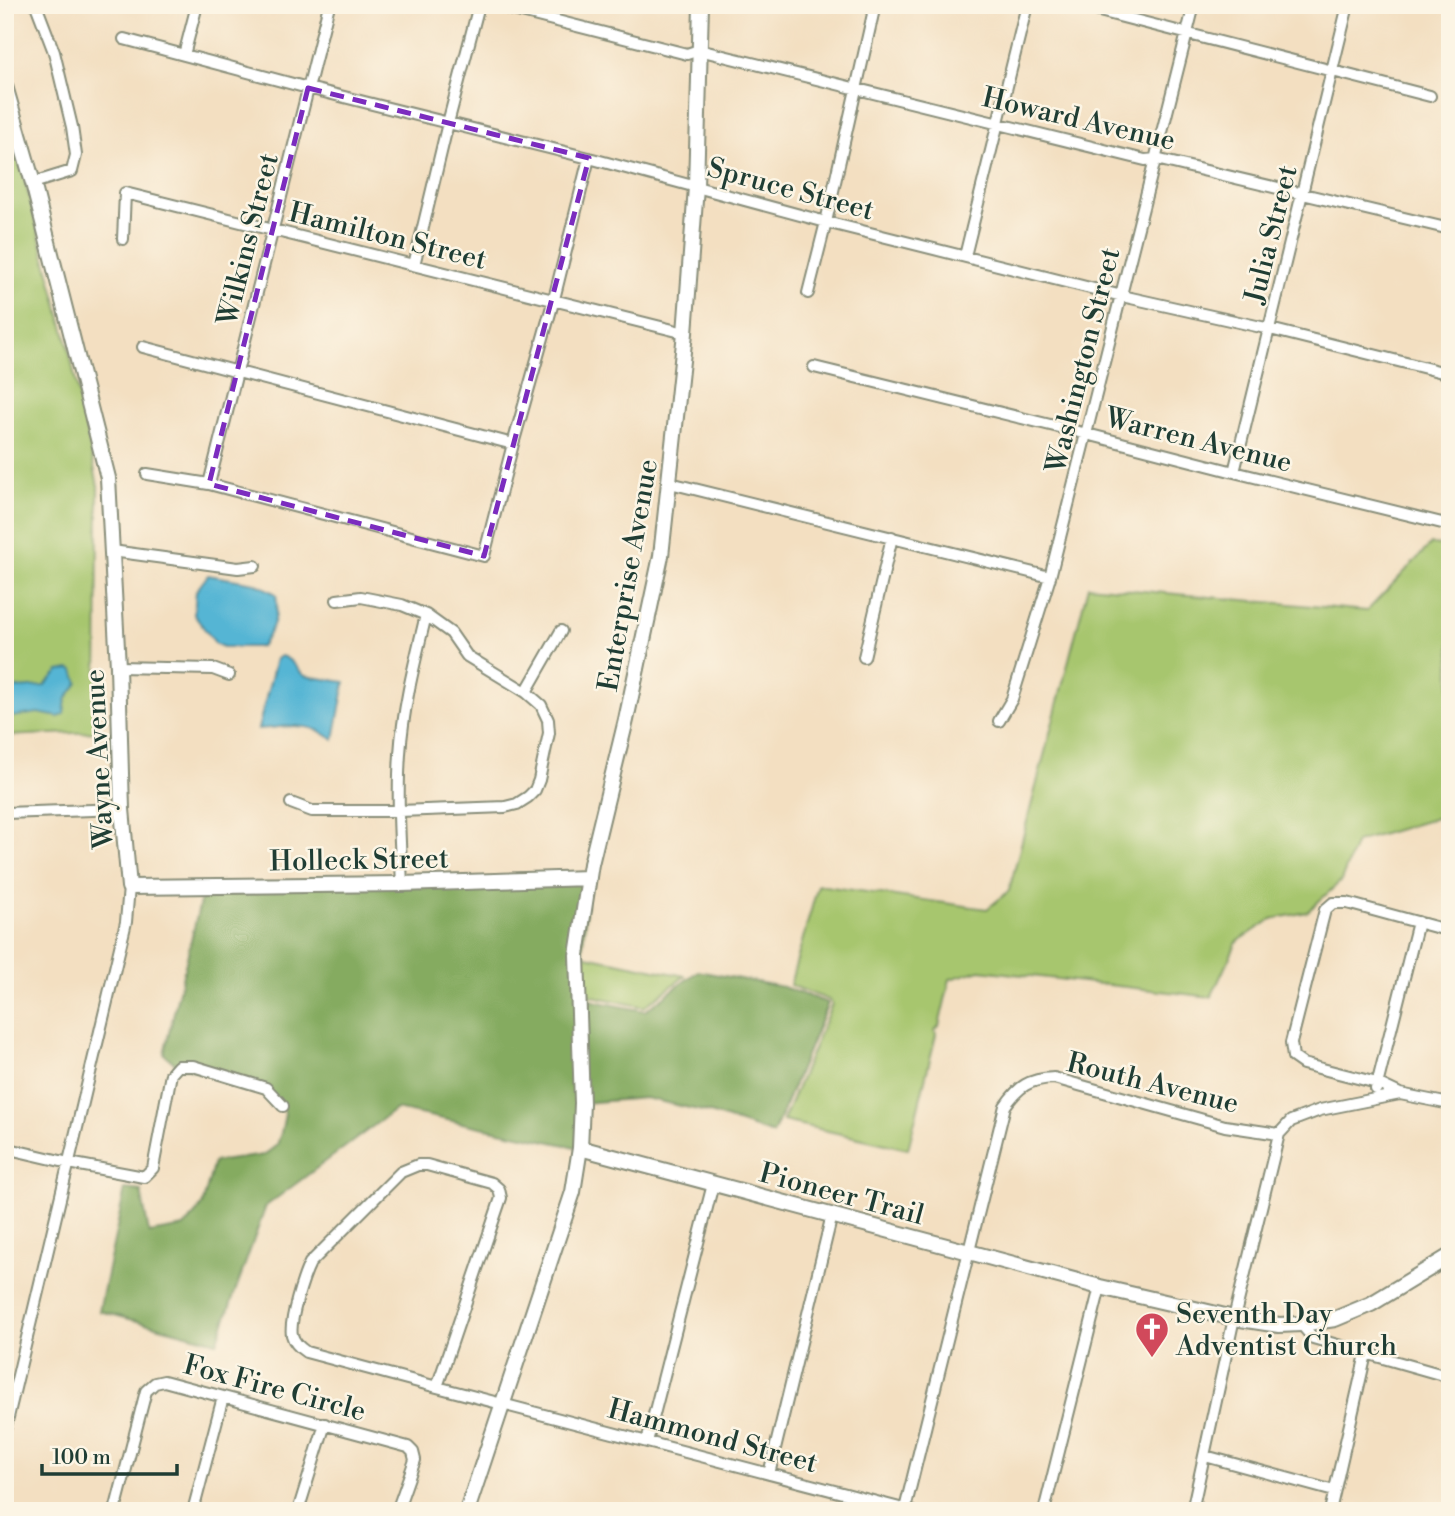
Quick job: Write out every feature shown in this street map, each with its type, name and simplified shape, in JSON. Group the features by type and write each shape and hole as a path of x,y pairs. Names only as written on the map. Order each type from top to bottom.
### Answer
{"street":[{"path":"33,183 72,171 76,155 54,52 36,5"},
{"path":"184,55 197,5"},
{"name":"Wilkins Street","path":"209,484 329,5"},
{"path":"414,265 479,5"},
{"name":"Howard Avenue","path":"494,5 687,54 699,51 1145,160 1156,159 1450,229"},
{"name":"Enterprise Avenue","path":"580,1149 582,1075 577,955 589,878 661,556 685,333 696,187 701,5"},
{"path":"808,293 875,5"},
{"path":"965,256 1027,5"},
{"path":"1076,5 1430,96"},
{"name":"Washington Street","path":"999,721 1012,699 1050,577 1194,5"},
{"name":"Julia Street","path":"1234,472 1348,5"},
{"name":"Spruce Street","path":"124,39 589,158 826,222 1450,374"},
{"name":"Wayne Avenue","path":"5,86 33,183 108,478 122,809 129,887 126,922 5,1430"},
{"path":"147,474 209,484 484,556 554,299 589,158"},
{"name":"Hamilton Street","path":"123,239 125,193 685,333"},
{"path":"143,347 513,444"},
{"name":"Warren Avenue","path":"814,368 1087,433 1450,525"},
{"path":"670,483 1050,577"},
{"path":"864,657 892,537"},
{"path":"111,551 238,568 255,566"},
{"path":"290,803 312,811 505,807 528,797 539,780 549,733 548,720 541,705 526,692 467,656 451,634 426,615 402,605 361,597 337,600"},
{"path":"402,884 400,753 408,693 426,615"},
{"path":"526,692 561,631"},
{"path":"118,667 213,669 229,675"},
{"path":"5,813 122,809"},
{"name":"Holleck Street","path":"129,887 402,884 589,878"},
{"path":"1450,930 1347,903 1334,903 1325,910 1291,1043 1293,1057 1303,1064 1377,1083 1400,1094 1450,1104"},
{"path":"1373,1099 1418,922"},
{"path":"5,1147 69,1163 144,1177 153,1168 171,1073 178,1066 193,1066 265,1088 283,1106"},
{"name":"Routh Avenue","path":"909,1510 1005,1106 1015,1092 1040,1079 1054,1078 1225,1126 1279,1134"},
{"path":"1192,1511 1234,1318 1279,1134 1291,1121 1320,1110 1400,1094"},
{"path":"467,1511 573,1192 580,1149"},
{"name":"Pioneer Trail","path":"580,1149 1100,1287 1234,1318 1279,1325 1335,1319 1371,1304 1450,1256"},
{"name":"Hammond Street","path":"436,1387 501,1198 499,1189 492,1182 418,1165 401,1172 310,1263 304,1275 291,1325 292,1338 299,1348 436,1387 909,1510"},
{"path":"647,1442 713,1184"},
{"path":"769,1474 832,1215"},
{"path":"1044,1511 1100,1287"},
{"path":"1301,1324 1313,1338 1450,1377"},
{"path":"1330,1511 1366,1354"},
{"name":"Fox Fire Circle","path":"115,1511 146,1391 155,1383 164,1381 408,1447 415,1460 397,1511"},
{"path":"193,1511 223,1397"},
{"path":"298,1511 325,1424"},
{"path":"1205,1456 1334,1490"}],"highlighted area":[{"path":"308,88 589,158 484,556 209,484"}],"green space":[{"path":"5,120 23,174 68,345 98,486 97,732 5,736"},
{"path":"1431,544 1450,546 1450,814 1356,842 1341,881 1307,912 1272,919 1237,942 1211,997 980,970 950,979 939,1026 935,1030 908,1149 783,1121 832,1004 829,1000 790,985 818,885 987,909 1009,891 1088,586 1367,611"},
{"path":"589,878 578,998 645,1011 698,971 783,987 828,1003 773,1134 707,1112 645,1098 582,1103 580,1148 396,1109 266,1206 217,1342 99,1311 125,1189 141,1191 149,1233 184,1227 202,1206 214,1162 264,1155 277,1145 281,1133 285,1114 283,1106 266,1088 178,1066 164,1054 204,886"},
{"path":"582,955 685,976 644,1007 583,994"}],"water":[{"path":"208,575 255,583 276,594 274,622 261,647 223,647 216,644 194,615 196,591"},
{"path":"281,656 305,676 345,682 334,739 305,727 258,729 276,659"},
{"path":"74,670 78,683 66,700 64,714 59,717 38,713 5,718 5,689 44,686 59,671"}],"place":[{"name":"Seventh Day Adventist Church","path":"1152,1359"}]}
